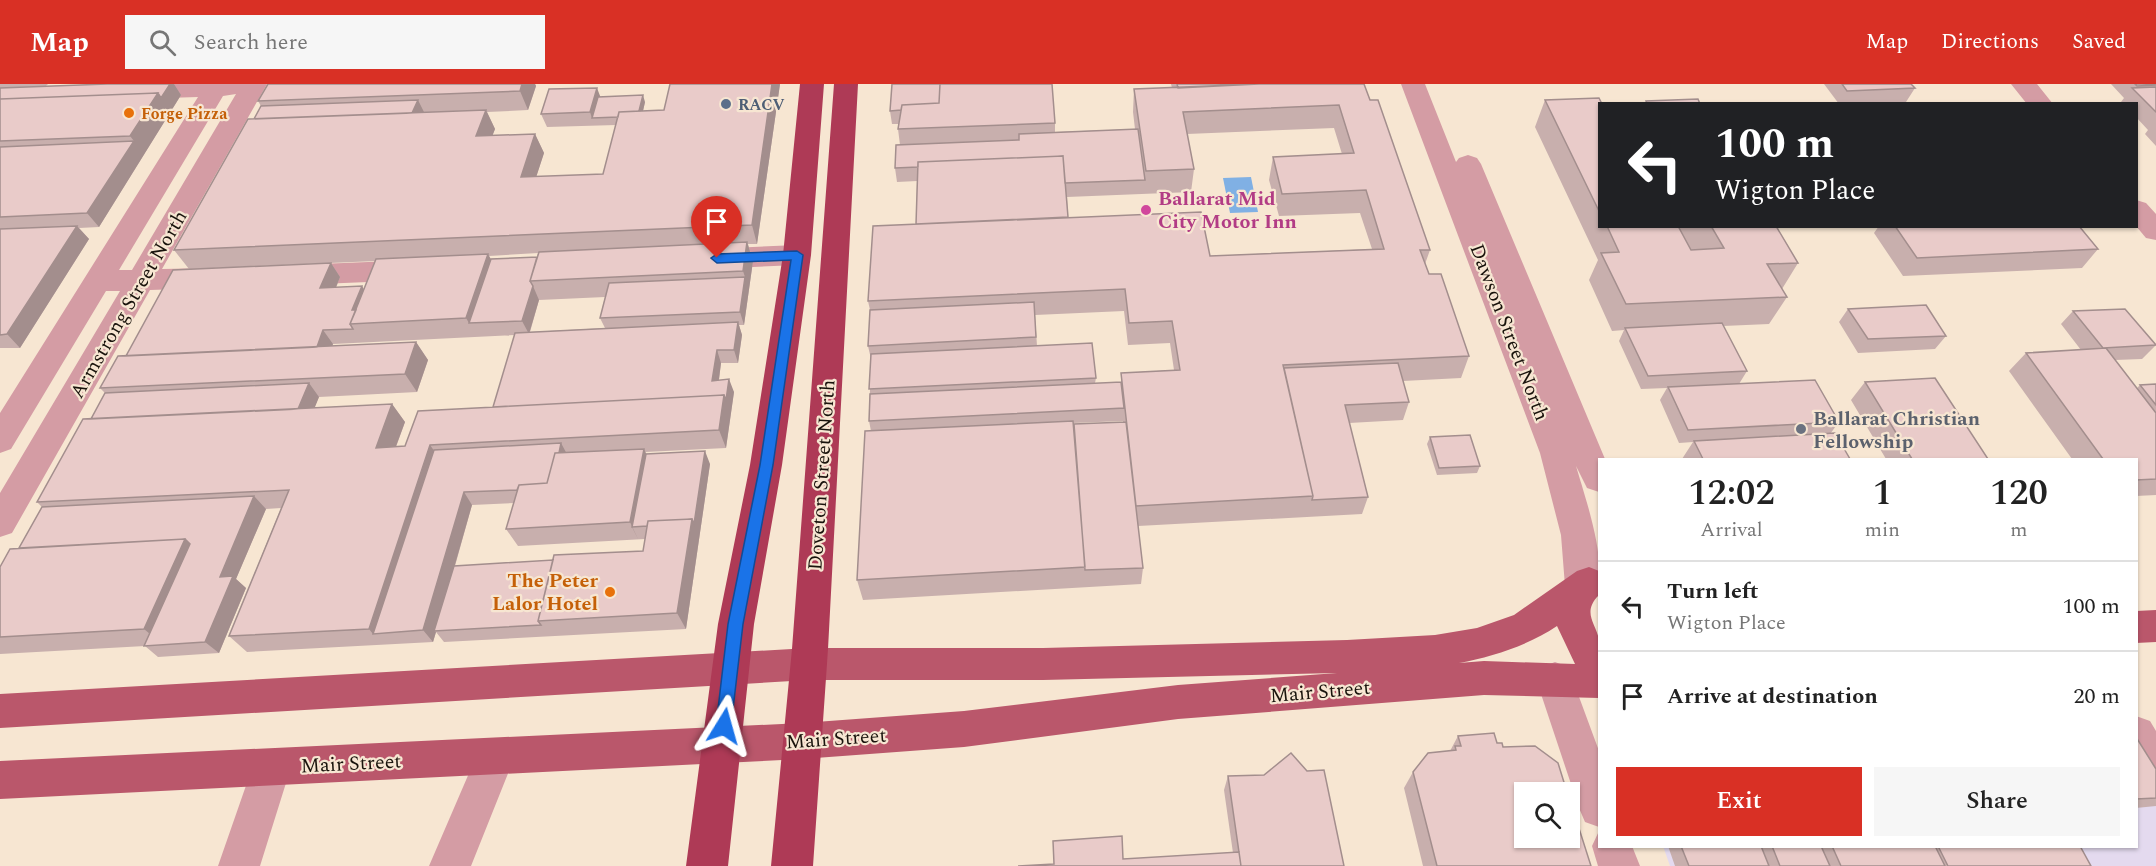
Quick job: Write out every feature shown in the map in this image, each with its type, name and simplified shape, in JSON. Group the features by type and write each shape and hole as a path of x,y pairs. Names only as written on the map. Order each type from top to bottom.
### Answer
{"highway":[{"path":"707,866 736,624 766,465 797,255 812,84"},
{"name":"Doveton Street North","path":"792,866 809,664 828,375 832,267 846,84"}],"main road":[{"name":"Mair Street","path":"0,711 809,664 1043,664 1347,656 1435,651 1477,644 1527,627 1587,584"},
{"path":"1587,584 1574,603 1572,619 1577,637 1587,654 1598,665"},
{"path":"2138,627 2156,626"},
{"name":"Mair Street","path":"0,780 802,741 964,729 1178,702 1484,678 1598,681"}],"street":[{"name":"Dawson Street North","path":"1413,84 1556,453 1578,535 1587,584"},
{"name":"Dawson Street North","path":"1436,84 1586,454 1598,477"},
{"path":"2023,84 2039,102"},
{"name":"Armstrong Street North","path":"0,440 217,86"},
{"path":"114,92 260,86"},
{"name":"Armstrong Street North","path":"0,524 260,86"},
{"path":"2138,211 2156,231"},
{"path":"682,260 797,255"},
{"path":"98,281 443,269"},
{"path":"1555,679 1598,805"},
{"path":"2138,737 2156,765"},
{"path":"450,866 496,756"},
{"path":"239,866 271,767"},
{"path":"1613,848 1619,866"}],"shaded area":[{"path":"2138,777 2156,806 2156,866 1670,866 1664,848 2138,848"}],"water":[{"path":"1251,177 1258,212 1230,213 1223,178"}],"building":[{"path":"170,84 161,98 158,93 0,99 0,88"},
{"path":"268,84 522,84 520,91 258,101"},
{"path":"670,84 772,84 752,225 174,250 248,119 486,110 476,136 535,134 521,177 603,174 619,112 664,110"},
{"path":"892,84 940,84 939,103 902,105 901,110 890,111"},
{"path":"940,84 1052,84 1055,123 898,129 902,105 939,103"},
{"path":"1177,84 1259,84 1178,88"},
{"path":"1259,84 1364,84 1370,100 1378,100 1430,250 1420,250 1429,274 1441,274 1469,356 1283,365 1313,496 1136,506 1121,373 1180,370 1172,321 1129,323 1125,289 868,301 873,226 1201,212 1210,256 1384,249 1366,190 1282,194 1273,157 1354,153 1339,105 1183,112 1194,169 1146,171 1134,89"},
{"path":"1842,84 1911,84 1915,88 1847,91"},
{"path":"2135,84 2156,84 2156,85 2137,86"},
{"path":"2156,87 2156,112 2132,88"},
{"path":"597,88 590,112 541,114 549,89"},
{"path":"158,93 130,136 0,141 0,99"},
{"path":"643,95 639,111 619,112 618,117 592,118 598,97"},
{"path":"1599,98 1601,102 1598,102 1598,209 1545,100"},
{"path":"1698,99 1699,102 1646,102"},
{"path":"418,100 412,113 254,119 261,106"},
{"path":"1138,129 1145,180 1065,183 1063,156 918,162 918,167 895,168 896,145 1019,140 1019,134"},
{"path":"134,141 87,213 0,217 0,147"},
{"path":"1063,156 1068,217 916,224 918,162"},
{"path":"77,226 7,334 0,335 0,229"},
{"path":"1608,228 1679,228 1691,250 1724,248 1712,228 1777,228 1798,263 1767,264 1787,297 1626,304 1601,253 1619,252"},
{"path":"1896,228 2081,228 2098,249 1917,258"},
{"path":"747,242 743,271 530,281 539,252"},
{"path":"488,254 466,318 350,324 376,259"},
{"path":"537,257 530,281 533,286 522,321 469,323 491,259"},
{"path":"331,263 320,288 362,286 352,310 356,310 350,324 353,329 323,330 317,347 126,356 173,270"},
{"path":"745,277 740,312 600,318 609,283"},
{"path":"1034,302 1036,337 868,346 870,310"},
{"path":"1926,305 1946,336 1868,339 1848,309"},
{"path":"2125,309 2156,345 2103,348 2073,311"},
{"path":"738,322 734,350 717,350 712,381 729,379 726,400 724,395 493,407 515,333"},
{"path":"1722,323 1747,371 1648,376 1625,328"},
{"path":"416,342 405,374 100,388 118,356"},
{"path":"1092,343 1096,378 869,389 871,354"},
{"path":"2106,348 2156,413 2156,479 2138,480 2138,458 2102,458 2026,353"},
{"path":"1398,363 1409,402 1345,405 1368,497 1312,500 1313,496 1284,368"},
{"path":"1935,378 1987,458 1911,458 1865,382"},
{"path":"1815,380 1839,422 1688,430 1668,387"},
{"path":"1121,382 1124,408 869,421 870,394"},
{"path":"309,383 298,409 91,419 105,393"},
{"path":"2156,384 2156,405 2140,385"},
{"path":"724,395 719,430 430,445 369,629 229,636 289,490 37,502 83,419 392,404 376,448 405,446 418,411"},
{"path":"1073,421 1085,567 857,580 865,431"},
{"path":"1126,422 1143,568 1085,570 1074,424"},
{"path":"1835,433 1849,458 1702,458 1694,441"},
{"path":"1470,435 1480,466 1439,468 1430,437"},
{"path":"561,443 559,453 555,453 547,483 519,485 517,490 464,492 423,630 373,634 434,450"},
{"path":"644,449 630,522 506,529 519,485 547,483 555,453"},
{"path":"705,451 694,524 692,519 648,521 647,526 632,527 646,454"},
{"path":"254,496 220,577 233,576 205,642 144,646 190,544 185,539 19,548 42,507"},
{"path":"692,519 677,613 538,621 554,555 643,551 648,521"},
{"path":"185,539 144,629 0,637 0,567 10,549"},
{"path":"553,560 538,621 541,625 434,631 454,566"},
{"path":"1494,733 1497,743 1502,743 1503,747 1535,746 1558,763 1564,782 1514,782 1514,848 1580,848 1580,832 1591,866 1437,866 1413,772 1428,753 1456,750 1455,746 1461,746 1458,736"},
{"path":"2138,740 2156,769 2156,798 2138,799"},
{"path":"1291,753 1307,771 1324,770 1344,866 1241,866 1228,776 1264,775"},
{"path":"1122,836 1123,859 1239,852 1241,866 1018,866 1054,864 1053,841"},
{"path":"1682,848 1762,848 1769,866 1689,866"},
{"path":"1773,848 1822,848 1830,866 1780,866"},
{"path":"1833,848 1936,848 1945,866 1841,866"},
{"path":"1939,848 2081,848 2091,866 1948,866"}],"place":[{"name":"RACV","path":"726,104"},
{"name":"Forge Pizza","path":"129,113"},
{"name":"Ballarat Mid City Motor Inn","path":"1146,210"},
{"name":"Ballarat Christian Fellowship","path":"1801,429"},
{"name":"The Peter Lalor Hotel","path":"610,592"}],"route":[{"path":"717,258 797,255 766,465 736,624 724,726"}]}
